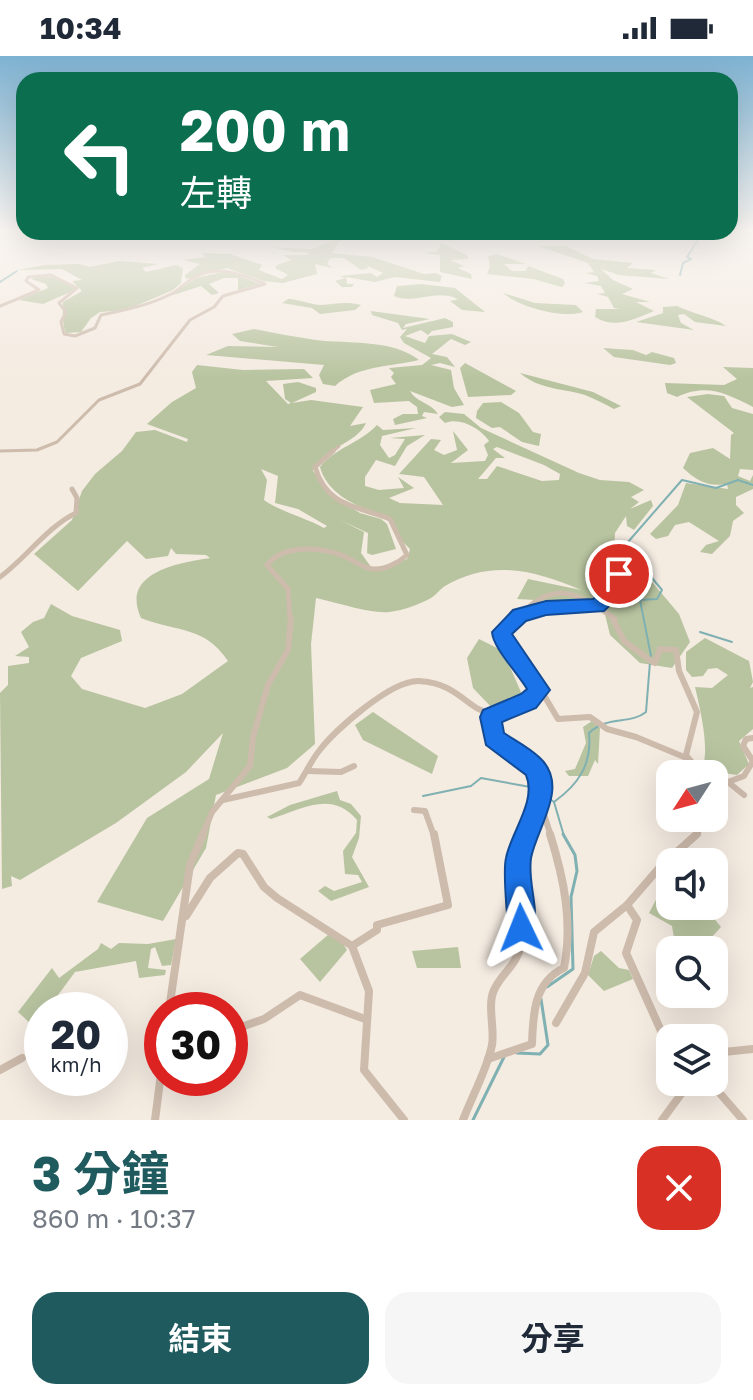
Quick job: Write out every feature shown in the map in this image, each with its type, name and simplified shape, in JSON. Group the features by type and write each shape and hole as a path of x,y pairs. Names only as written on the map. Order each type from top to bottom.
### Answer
{"street":[{"path":"0,306 39,290 26,281 28,279"},
{"path":"61,279 78,288 59,303 66,312 61,322 64,334 75,336 95,328 99,316 139,307 197,279"},
{"path":"0,451 37,450 57,442 99,400 140,384 190,320 214,307 224,295 265,284 252,279"},
{"path":"171,992 190,865 212,812 250,766 253,737 268,685 288,650 291,612 288,589 267,565 271,556 283,551 336,554 374,569 395,563 407,553 396,537 390,519 360,511 325,488 315,467 339,446"},
{"path":"0,577 23,560 61,520 76,513 77,498 72,489"},
{"path":"520,615 546,608 597,606 611,591 620,587 619,574"},
{"path":"556,591 575,593 593,600 615,619 623,640 643,658 655,663 660,649 676,650 679,671 697,712 686,755 689,759 636,737 607,729 590,717 560,720 545,708 540,690 518,655 502,642 502,632 528,605 556,591"},
{"path":"223,800 299,783 321,748 399,686 416,681 437,686 476,712 491,717 528,701 540,690"},
{"path":"487,1060 532,1044 533,1010 546,978 564,968 568,953 566,894 539,799 538,772 520,755 509,751 494,738 491,717"},
{"path":"728,782 743,778 750,770 753,761 743,746 746,739 753,738"},
{"path":"308,771 341,772 354,766"},
{"path":"728,782 744,795"},
{"path":"232,791 236,799"},
{"path":"463,1120 492,1045 493,991 515,964 521,946 523,912 519,857 539,799"},
{"path":"352,946 377,930 377,925 421,912 436,913 448,905 450,895 436,850 431,819 425,811 414,810"},
{"path":"556,1023 585,973 594,932 627,905 660,867 698,832"},
{"path":"183,921 210,878 238,853 243,854 264,887 277,898 352,946 369,991 364,1070 404,1120"},
{"path":"627,905 637,920 626,953 658,1024"},
{"path":"248,1025 264,1019 300,995 365,1019"},
{"path":"728,1052 753,1049"},
{"path":"0,1070 22,1058"},
{"path":"155,1120 158,1096"},
{"path":"662,1120 680,1096"},
{"path":"722,1096 743,1120"}],"green space":[{"path":"31,279 57,279 75,290 43,304 19,300 48,288 46,284"},
{"path":"80,279 182,279 173,290 126,310 100,312 81,332 66,333 63,302 82,291 72,281 82,280"},
{"path":"195,279 222,279 209,284 219,293 212,295 201,286 170,296"},
{"path":"238,279 260,284 238,290"},
{"path":"257,279 281,279 299,279 283,283"},
{"path":"346,279 347,284 354,284 352,287 342,287 335,281"},
{"path":"356,279 388,279 375,282"},
{"path":"410,279 441,279 440,282"},
{"path":"530,279 562,279 565,283 562,287"},
{"path":"598,279 612,279 633,289 622,294 650,302 636,302 654,311 624,322 602,321 595,317 596,309 620,309 614,308 608,297 597,294 605,293 601,286 584,283 599,281"},
{"path":"422,284 455,288 485,312 462,310 450,301 458,299 450,296 410,299 394,296 397,286"},
{"path":"503,293 535,303 576,305 583,312 564,314 542,310 519,303"},
{"path":"288,299 317,305 361,305 355,310 320,314 312,308 282,303"},
{"path":"677,306 726,326 695,322 684,314 678,315 681,323 694,330 636,322 663,313 663,307"},
{"path":"371,311 430,319 406,324 403,328 445,318 453,322 453,327 432,331 428,335 421,330 405,336 425,343 429,336 452,334 471,342 465,345 451,339 432,354 447,357 455,367 440,363 431,365 451,370 454,388 464,405 452,407 410,391 438,414 424,412 422,416 427,418 395,425 393,419 403,414 418,414 417,407 409,401 374,403 370,390 396,384 391,377 394,373 389,368 422,365 431,358 404,343 400,337 407,329 402,330 398,323 372,315"},
{"path":"254,329 316,340 384,345 419,360 364,370 335,386 323,384 319,375 324,365 206,355 228,346 278,347 240,341 232,334"},
{"path":"603,348 633,350 646,355 652,352 674,358 676,363 670,365 614,357"},
{"path":"465,363 516,391 511,395 468,397 460,368"},
{"path":"197,365 243,370 304,369 313,378 266,381 288,404 291,403 285,399 283,384 298,382 316,388 316,392 292,403 311,400 363,407 350,426 366,423 361,430 324,456 313,471 331,495 360,513 387,524 396,549 372,555 367,553 368,533 340,520 364,532 361,553 374,571 407,559 410,549 401,540 389,517 358,506 338,494 320,467 377,425 383,430 416,428 382,436 380,445 389,458 395,455 405,439 390,438 425,435 407,446 395,466 376,460 365,477 365,486 379,490 404,488 398,477 414,488 389,498 400,503 443,505 424,477 399,474 431,439 441,440 434,450 444,455 457,450 453,431 468,450 451,463 485,461 488,455 484,445 489,441 485,436 457,421 445,423 439,417 445,412 464,414 481,428 579,473 600,480 629,482 644,490 631,497 639,502 630,509 651,500 653,506 634,530 627,526 626,516 615,533 613,582 592,592 595,594 614,584 615,567 626,551 679,614 690,642 672,668 640,663 610,635 603,606 594,596 590,603 517,599 528,579 581,590 546,577 513,570 479,572 445,586 427,600 394,611 373,611 316,598 311,644 315,744 287,768 216,795 206,848 163,921 97,902 147,818 209,779 223,733 186,772 116,823 20,880 11,876 12,886 2,889 0,693 8,685 8,666 29,663 29,657 15,656 29,647 21,632 44,618 51,604 72,616 120,630 122,641 81,658 71,676 82,689 145,708 182,694 228,661 210,641 200,636 141,618 137,602 145,580 169,567 210,558 206,555 176,554 171,548 168,556 146,559 127,541 78,591 34,554 72,520 82,491 95,474 122,451 136,432 155,430 187,442 188,439 147,424 172,402 196,388 192,372","holes":["497,447 544,465 560,474 559,480 542,481 497,466 487,479 478,479 496,458 505,458 493,449","261,469 278,476 275,503 298,509 327,526 324,528 264,500 267,480"]},
{"path":"723,367 753,368 753,407 707,390 677,397 667,393 665,383 724,385 737,379"},
{"path":"520,373 593,392 621,406 614,409 585,395 535,383"},
{"path":"708,394 724,396 732,408 753,414 753,470 740,469 738,476 750,481 753,475 753,489 736,497 736,505 744,513 733,521 730,536 712,554 700,552 706,545 719,541 689,522 675,525 668,536 656,539 650,534 678,505 686,483 728,489 727,484 703,482 683,468 690,453 713,448 730,459 731,435 734,433 687,397"},
{"path":"501,402 519,413 533,432 541,434 539,446 522,442 500,427 492,428 476,418 483,403"},
{"path":"705,638 749,661 753,682 750,688 753,687 753,729 739,741 749,764 737,775 728,774 728,760 704,760 704,735 695,687 712,688 728,675 717,668 708,669 703,676 692,677 686,670 686,652"},
{"path":"479,639 503,651 524,699 495,711 473,688 467,658"},
{"path":"373,712 438,756 432,774 363,740 355,725"},
{"path":"592,721 600,728 598,764 595,760 588,776 569,776 565,771 575,769 586,743 583,727"},
{"path":"337,791 340,800 351,804 361,816 359,838 352,857 369,887 331,901 318,891 325,886 334,891 362,882 358,875 345,874 343,851 356,833 357,820 347,811 327,804 316,804 271,819 267,817 290,805"},
{"path":"656,900 656,917 649,913"},
{"path":"661,920 715,920 721,927 713,936 674,936 672,926"},
{"path":"329,934 340,939 347,950 320,982 300,959"},
{"path":"176,939 171,965 162,966 155,947 151,949 148,968 166,970 165,975 139,978 136,961 75,972 60,992 33,992 52,968 59,978 98,949 101,943 111,949 119,943 148,944"},
{"path":"458,947 461,968 417,968 412,951"},
{"path":"601,951 619,968 629,970 633,979 604,991 588,975 594,956"}],"waterway":[{"path":"0,282 5,279"},
{"path":"651,656 640,600 657,599 662,590 627,548 628,542 682,480 716,488 738,480 753,485"},
{"path":"700,632 732,642"},
{"path":"554,802 582,772 588,754 589,733 604,724 646,712 650,662"},
{"path":"423,796 471,786 481,778 536,788"},
{"path":"540,792 554,802"},
{"path":"554,802 564,835"},
{"path":"547,987 573,969 571,897 577,871 575,855 564,835"},
{"path":"517,1053 540,1054 548,1045 541,999"},
{"path":"473,1120 504,1057"}],"route":[{"path":"521,928 523,912 519,857 539,799 541,781 534,767 494,738 491,717 528,701 540,690 518,655 502,642 502,632 520,615 546,608 597,606 611,591 620,587 619,574"}]}
